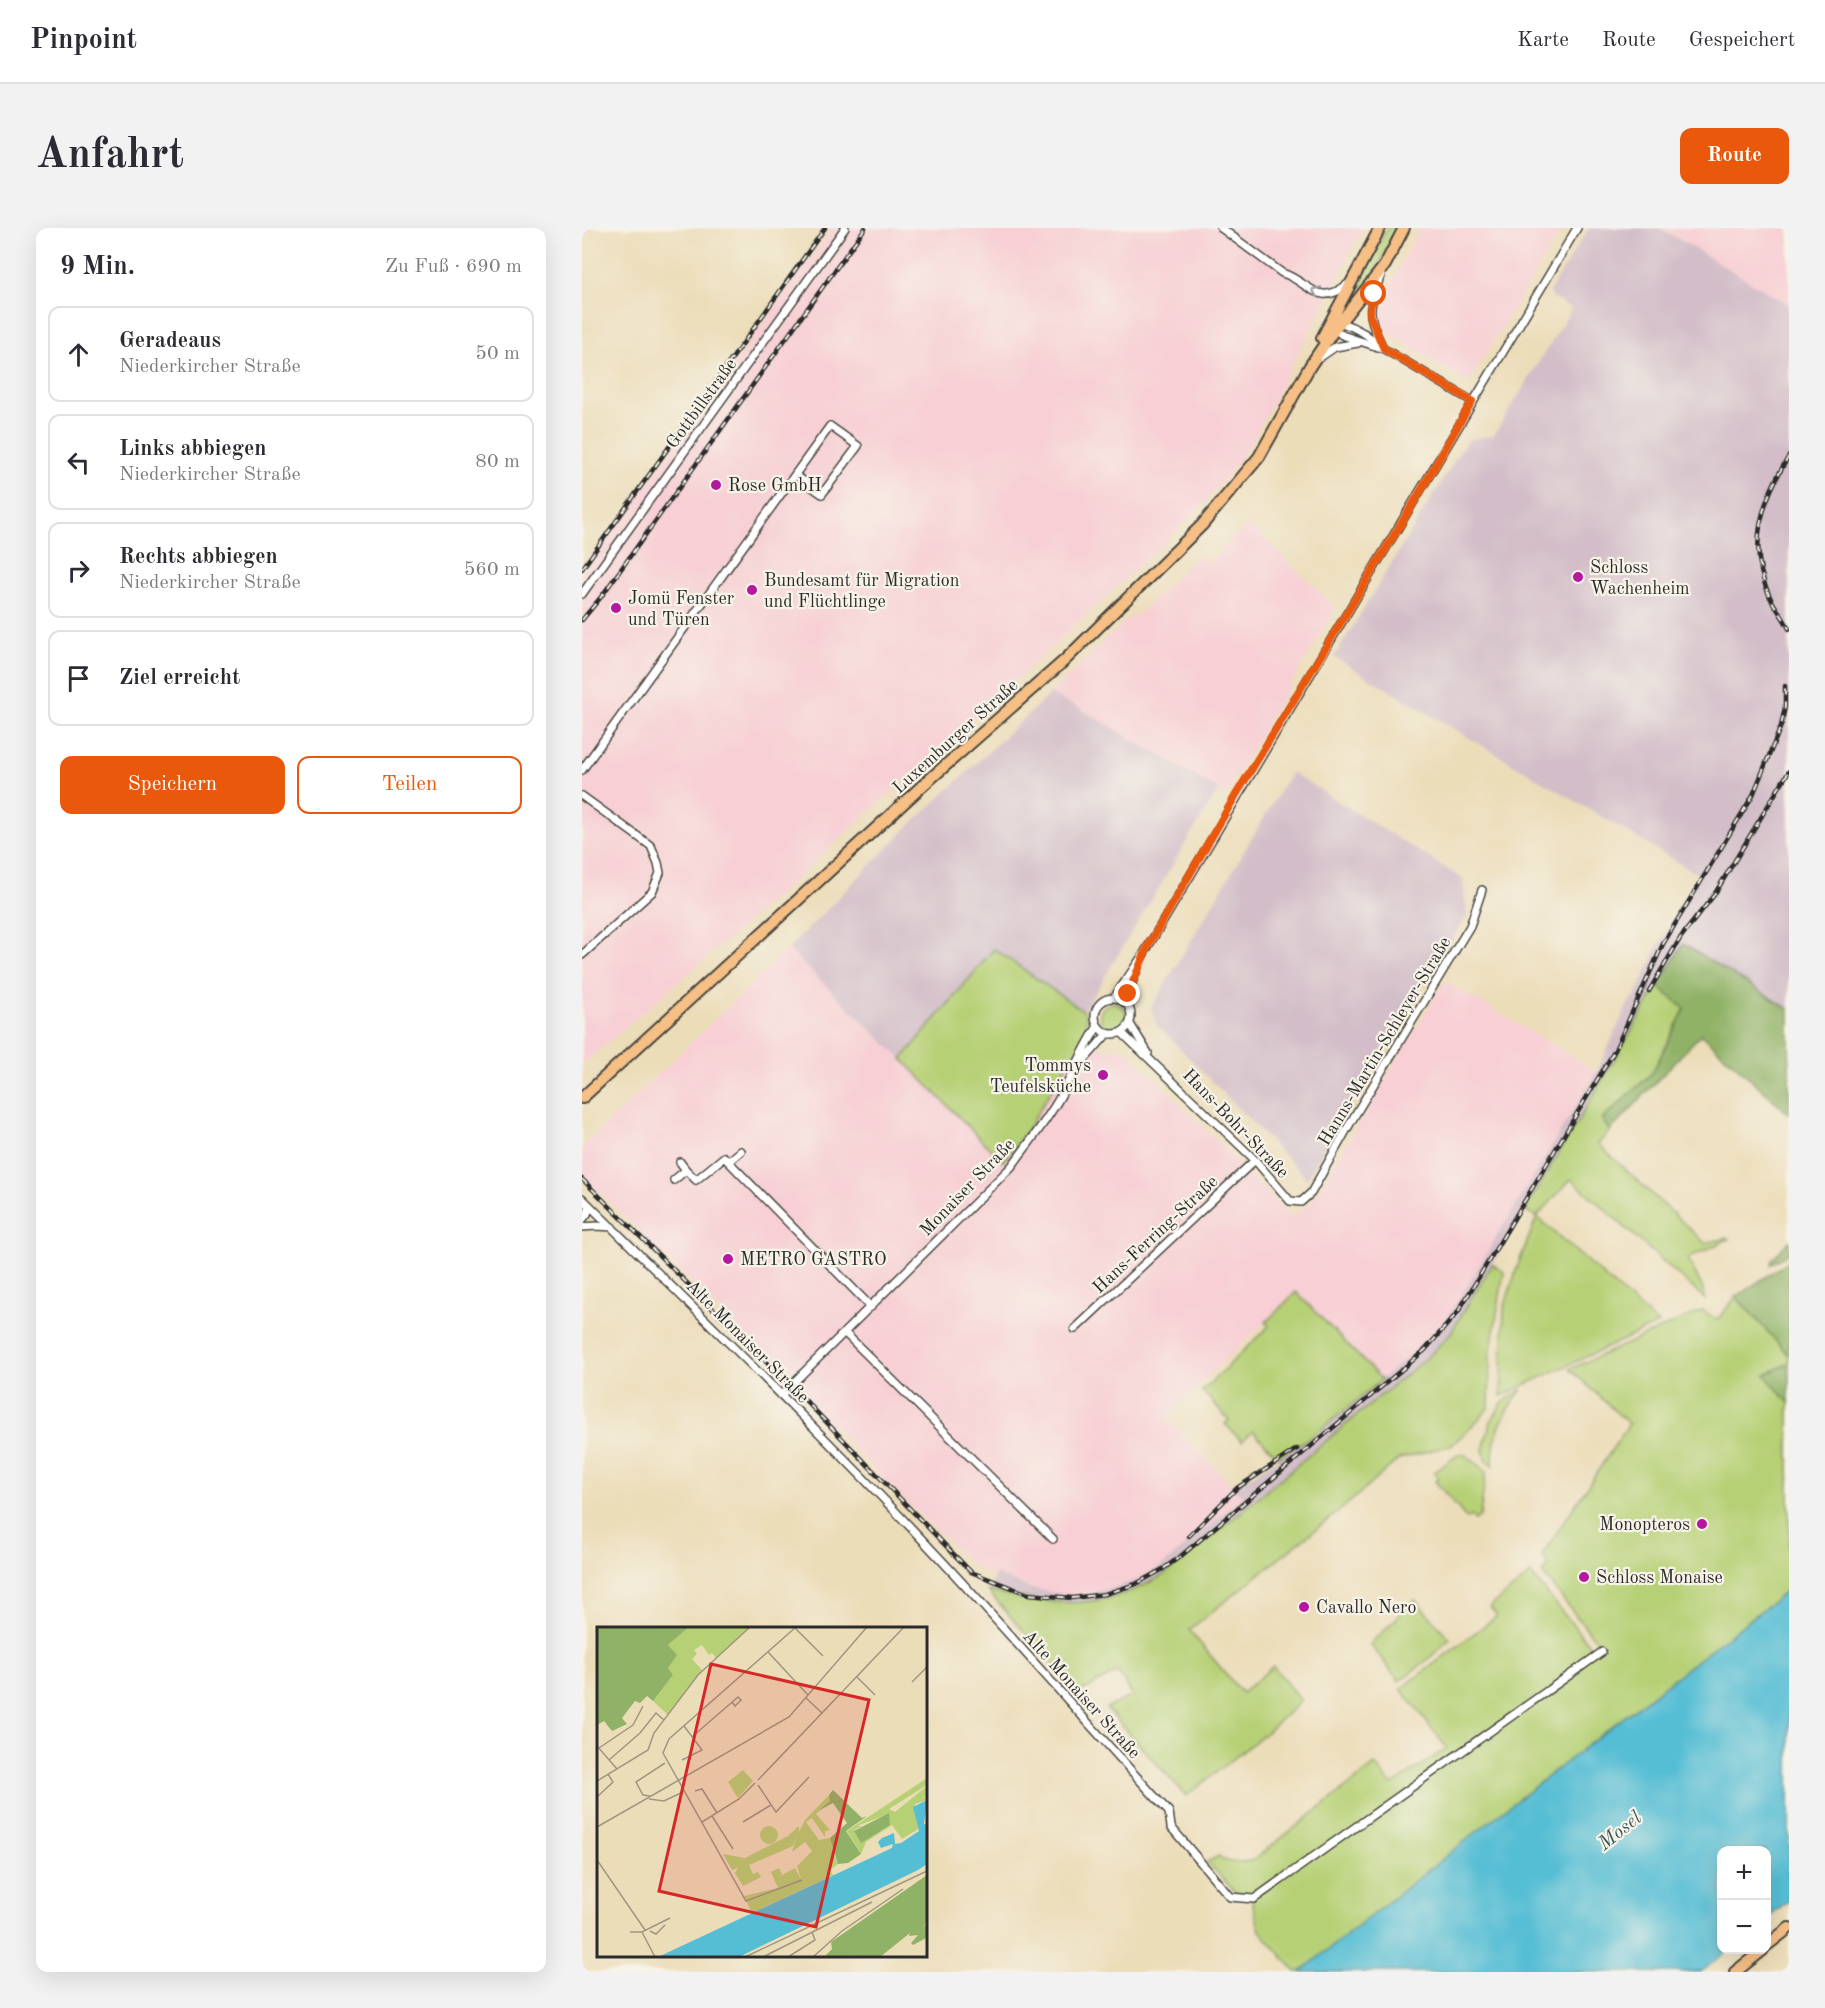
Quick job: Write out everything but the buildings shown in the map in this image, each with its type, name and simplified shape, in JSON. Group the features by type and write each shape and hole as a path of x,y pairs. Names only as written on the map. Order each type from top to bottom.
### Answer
{"main road":[{"name":"Luxemburger Straße","path":"1335,324 1351,281 1380,228"},
{"name":"Luxemburger Straße","path":"582,1098 921,787 1065,660 1202,525 1259,457 1335,324 1385,265 1404,228"},
{"path":"1771,1943 1789,1928"},
{"path":"1735,1972 1758,1954"}],"street":[{"name":"Gottbillstraße","path":"582,594 845,228"},
{"path":"1221,228 1282,273 1291,275 1312,290 1324,295 1336,292 1351,281"},
{"path":"1114,998 1143,955 1236,795 1577,228"},
{"path":"1384,349 1373,325 1370,309 1385,265"},
{"path":"1335,324 1360,343 1384,349"},
{"path":"1335,324 1353,328 1472,401"},
{"path":"1310,366 1331,349 1360,343"},
{"path":"582,770 752,533 831,426 858,446 822,494 795,475"},
{"path":"582,796 651,846 660,873 652,892 582,955"},
{"name":"Hanns-Martin-Schleyer-Straße","path":"1301,1202 1311,1193 1352,1120 1470,926 1482,890"},
{"path":"1127,1004 1132,982 1143,955"},
{"path":"1114,998 1127,1004 1131,1011 1130,1024 1122,1033 1107,1034 1098,1026 1095,1018 1096,1009 1107,999 1114,998"},
{"name":"Hans-Bohr-Straße","path":"1130,1024 1153,1060"},
{"name":"Monaiser Straße","path":"781,1395 1011,1167 1060,1097 1098,1026"},
{"name":"Hans-Bohr-Straße","path":"1122,1033 1153,1060 1254,1160 1290,1201 1301,1202"},
{"name":"Monaiser Straße","path":"1070,1076 1107,1034"},
{"path":"729,1161 741,1151"},
{"path":"680,1161 696,1180 724,1157 871,1307"},
{"name":"Hans-Ferring-Straße","path":"1075,1329 1254,1160"},
{"path":"674,1180 686,1170"},
{"name":"Alte Monaiser Straße","path":"582,1198 586,1207 612,1227 781,1395 942,1561 1085,1722 1169,1812 1171,1827 1230,1897 1254,1899 1602,1652"},
{"path":"582,1220 587,1214 586,1207"},
{"path":"582,1227 612,1227"},
{"path":"845,1333 1053,1539"}],"shaded area":[{"path":"832,228 1363,228 1253,440 1208,499 1178,530 1041,657 748,922 582,1065 582,574"},
{"path":"1420,228 1563,228 1468,383 1384,330 1379,314 1383,299"},
{"path":"1589,228 1660,228 1789,305 1789,1009 1683,945 1462,1315 1450,1334 1431,1354 1183,1560 1138,1590 1092,1602 1072,1604 988,1591 996,1574 1028,1588 1072,1596 1092,1594 1135,1581 1162,1566 1243,1497 1233,1487 1313,1436 1440,1328 1597,1071 1660,942 1699,875 1334,657 1467,440 1494,435 1569,313 1571,308 1552,298 1550,290"},
{"path":"1660,228 1789,228 1789,305 1786,304"},
{"path":"1248,523 1336,608 1225,795 1081,709 1050,694 1126,620 1139,614 1198,555 1208,564"},
{"path":"1050,694 1081,709 1218,790 1084,1011 993,950 902,1059 788,949 901,834"},
{"path":"1291,772 1463,879 1467,917 1370,1068 1307,1179 1156,1024 1151,1008"},
{"path":"788,949 902,1059 1003,1162 1026,1132 1083,1039 1104,1048 1125,1049 1292,1217 1314,1198 1444,981 1597,1071 1466,1288 1440,1328 1422,1345 1382,1380 1296,1292 1166,1417 1243,1497 1162,1566 1135,1581 1092,1594 1072,1596 1033,1592 975,1568 882,1478 788,1378 582,1175 582,1148"}],"green space":[{"path":"1387,228 1398,228 1375,273 1349,304"},
{"path":"1683,944 1789,1009 1789,1114 1701,1034 1610,1131 1602,1120 1652,1073 1685,1009 1658,986"},
{"path":"994,949 1086,1013 1086,1032 1083,1039 1026,1132 1003,1162 902,1059"},
{"path":"1658,986 1685,1008 1652,1073 1602,1119 1610,1131 1598,1144 1705,1243 1729,1239 1688,1258 1703,1289 1705,1299 1571,1179 1537,1217 1525,1210"},
{"path":"1113,1003 1122,1007 1126,1016 1122,1025 1113,1029 1104,1025 1100,1016 1104,1007"},
{"path":"1537,1217 1658,1324 1501,1396 1504,1308"},
{"path":"1789,1241 1789,1253 1771,1264 1772,1259"},
{"path":"1789,1261 1789,1355 1736,1297"},
{"path":"1492,1264 1504,1272 1490,1355 1489,1407 1482,1416 1452,1445 1399,1459 1343,1508 1189,1630 1242,1693 1273,1666 1301,1701 1267,1732 1186,1796 1106,1708 1133,1696 1118,1672 1078,1693 988,1591 1059,1602 1101,1600 1145,1585 1168,1572 1431,1354 1450,1334"},
{"path":"1296,1292 1382,1380 1313,1436 1278,1457 1253,1431 1242,1441 1225,1424 1229,1420 1202,1391 1269,1326 1266,1322"},
{"path":"1736,1297 1789,1355 1789,1363 1765,1375 1789,1403 1789,1589 1300,1972 1296,1972 1260,1931 1250,1894 1236,1893 1207,1862 1219,1856 1230,1862 1252,1861 1375,1765 1392,1785 1447,1748 1401,1689 1497,1616 1490,1607 1531,1574 1592,1648 1598,1643 1542,1573 1549,1567 1542,1555 1629,1424 1570,1369 1703,1310 1717,1320"},
{"path":"1789,1363 1789,1403 1765,1375"},
{"path":"1522,1389 1500,1425 1493,1454 1493,1466 1486,1461 1483,1450 1490,1423 1502,1403"},
{"path":"1459,1454 1466,1455 1486,1472 1480,1516 1475,1520 1471,1516 1467,1519 1435,1481 1439,1478 1434,1472"},
{"path":"1415,1600 1450,1639 1425,1662 1399,1681 1370,1644"}],"water":[{"name":"Mosel","path":"1789,1589 1789,1901 1771,1916 1771,1846 1717,1846 1717,1954 1724,1954 1701,1972 1300,1972"}],"railway":[{"path":"582,569 825,228"},
{"path":"582,620 601,597 865,228"},
{"path":"1789,456 1771,489 1760,524 1758,542 1763,578 1772,601 1789,629"},
{"path":"582,1179 805,1400 971,1572 1028,1594 1072,1598 1105,1594 1136,1584 1181,1556 1425,1350 1458,1312 1615,1050 1663,944 1753,795 1781,726 1785,707 1785,686"},
{"path":"1649,991 1681,937 1714,895 1789,771"},
{"path":"1189,1536 1237,1488 1297,1449"}],"place":[{"name":"Rose GmbH","path":"716,485"},
{"name":"Schloss Wachenheim","path":"1578,577"},
{"name":"Bundesamt für Migration und Flüchtlinge","path":"752,590"},
{"name":"Jomü Fenster und Türen","path":"616,608"},
{"name":"Tommys Teufelsküche","path":"1103,1075"},
{"name":"METRO GASTRO","path":"728,1259"},
{"name":"Monopteros","path":"1702,1524"},
{"name":"Schloss Monaise","path":"1584,1577"},
{"name":"Cavallo Nero","path":"1304,1607"}],"route":[{"path":"1128,994 1148,946 1236,795 1419,494 1472,401 1384,349 1370,316 1374,294"}]}
